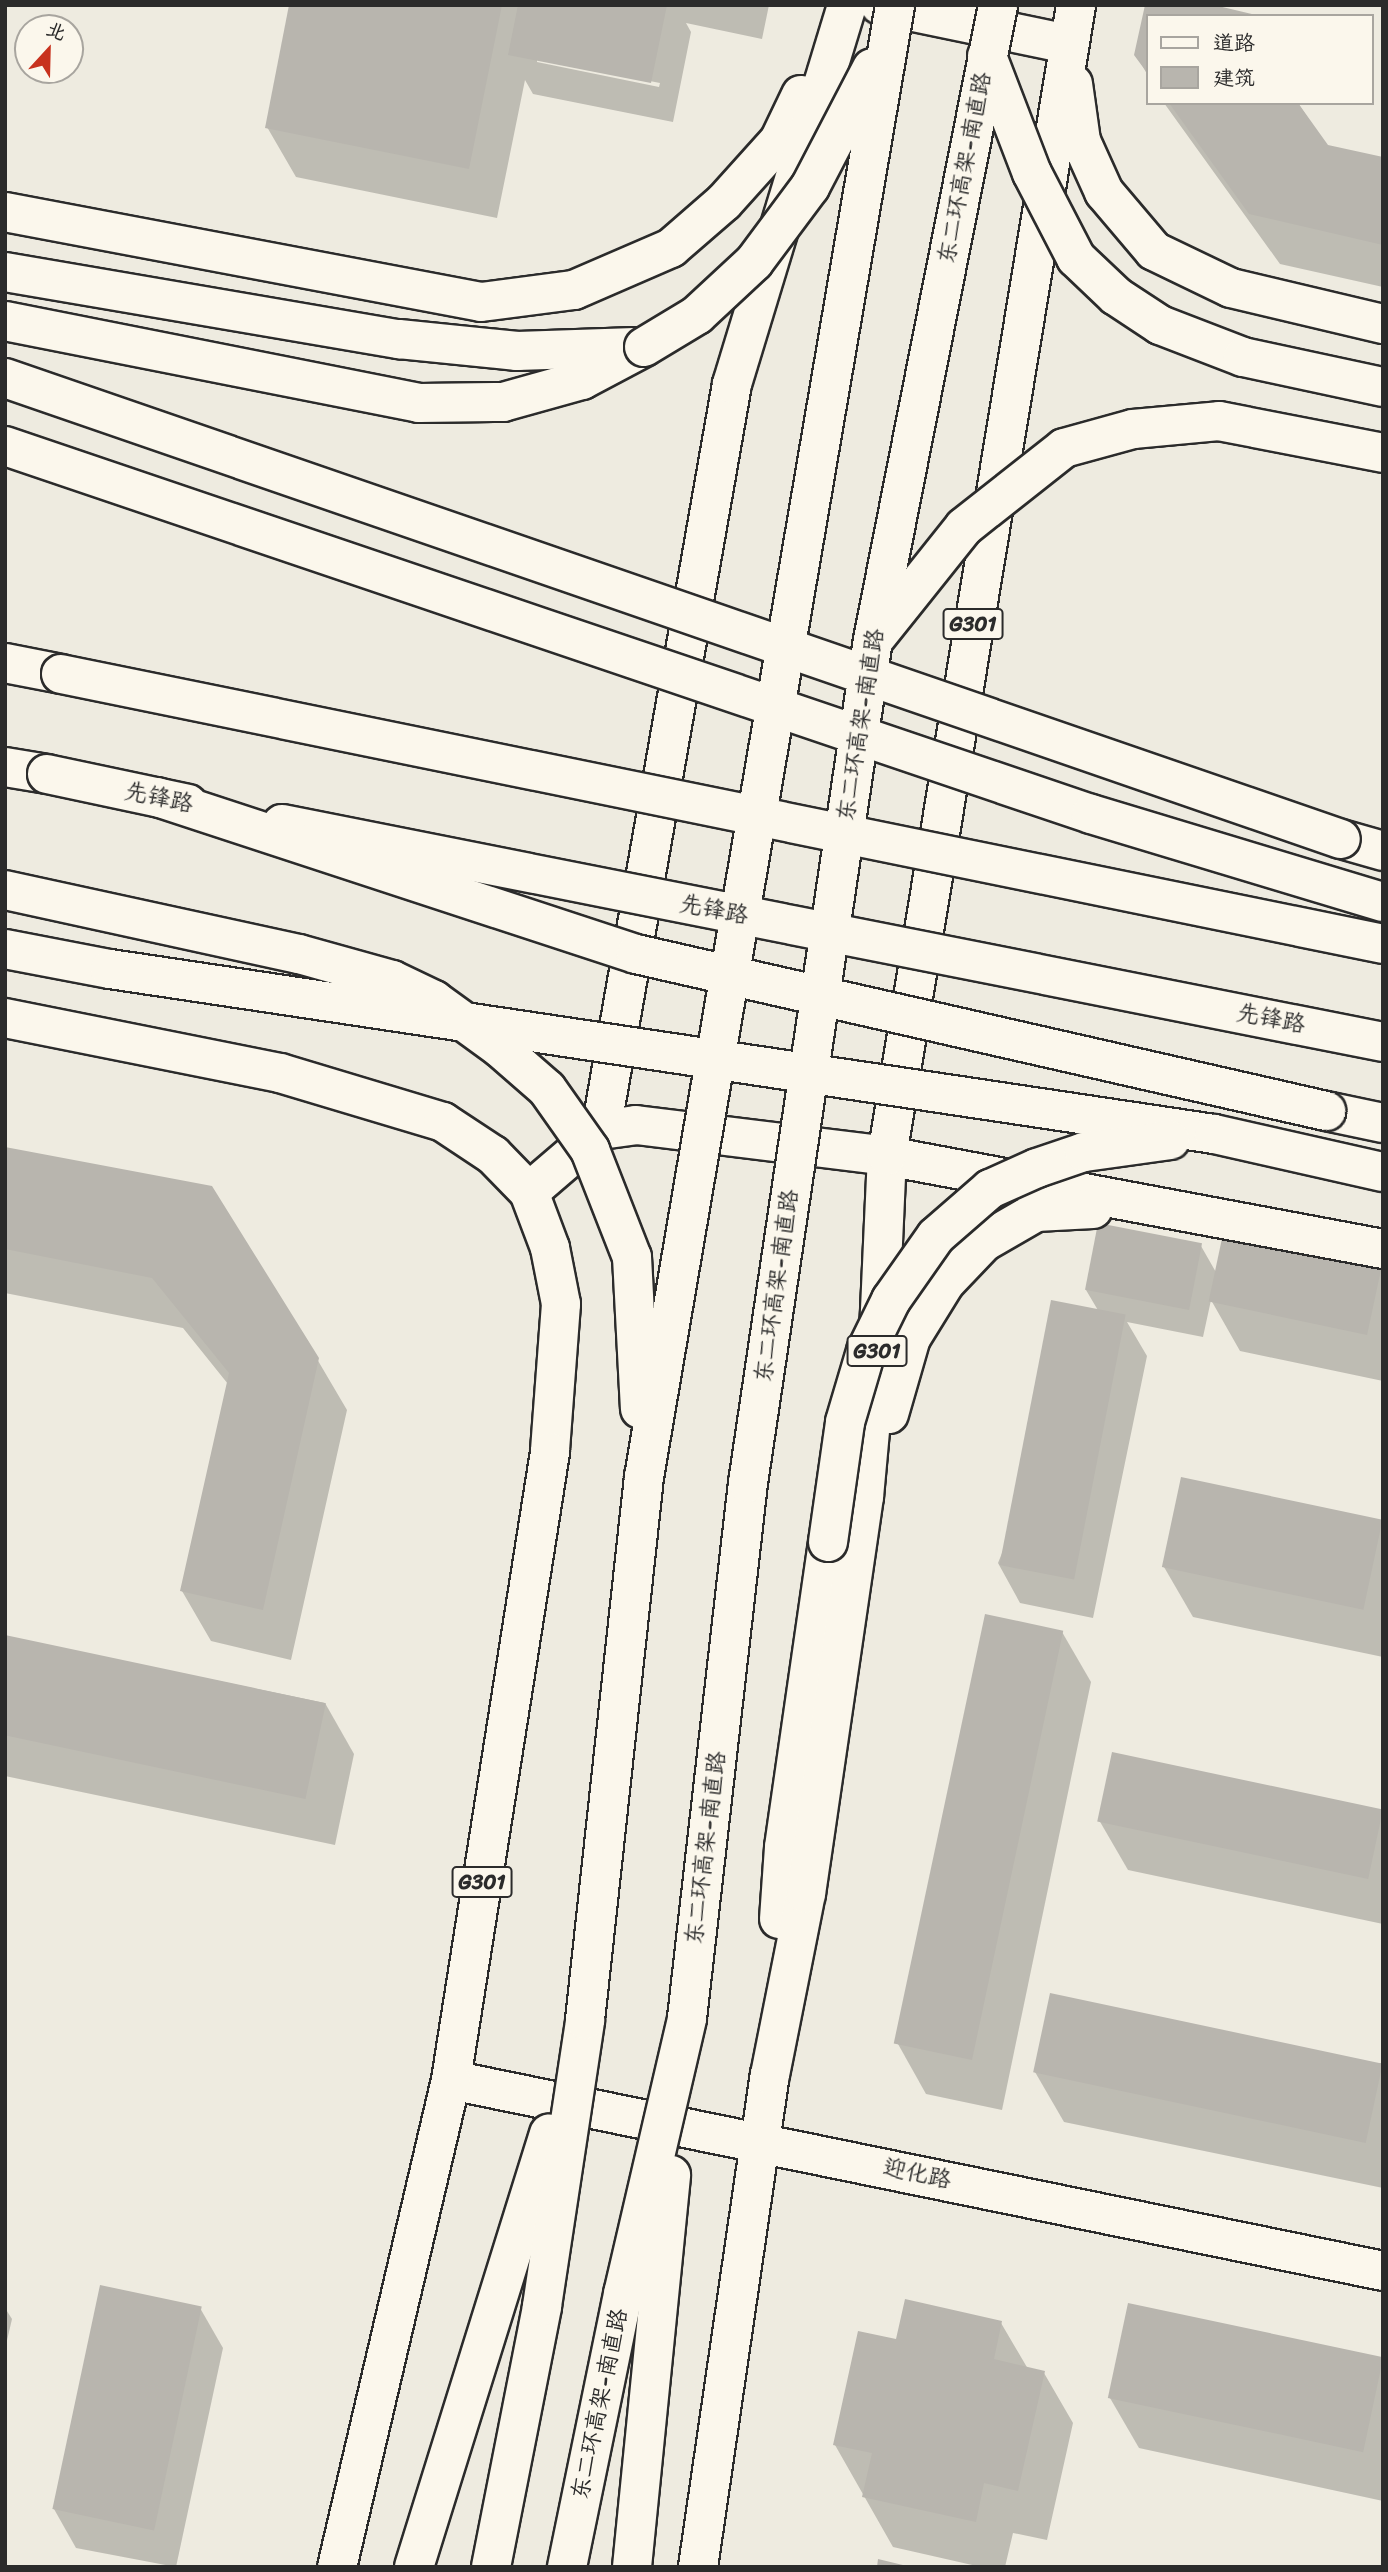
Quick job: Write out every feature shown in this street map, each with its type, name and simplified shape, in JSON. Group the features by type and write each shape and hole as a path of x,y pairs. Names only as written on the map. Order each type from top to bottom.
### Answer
{"main road":[{"path":"5,212 481,302 574,289 671,248 724,202 779,141 847,5"},
{"path":"601,1130 732,384 847,5"},
{"name":"东二环高架-南直路","path":"567,2567 623,2294 687,2018 748,1483 873,640 998,5"},
{"name":"G301","path":"698,2567 770,2075 806,1894 864,1497 879,1331 887,1156 1076,5"},
{"path":"888,15 1068,44 1081,141 1104,192 1154,251 1231,288 1383,324"},
{"path":"5,321 419,403 503,402 582,380 697,315 754,262 810,187 888,15"},
{"path":"491,2567 542,2306 584,2020 644,1477 888,15"},
{"path":"987,56 1032,173 1076,258 1116,296 1160,325 1243,357 1383,387"},
{"path":"5,272 399,339 517,351 644,347"},
{"path":"5,378 1383,851"},
{"path":"873,640 964,527 1064,448 1133,429 1219,421 1383,453"},
{"path":"5,446 1091,814 1383,902"},
{"path":"5,663 1383,944"},
{"name":"先锋路","path":"5,767 1383,1042"},
{"path":"157,797 636,954 1383,1122"},
{"path":"5,890 299,954 392,981 434,1000 547,1089 590,1150 632,1257 644,1477"},
{"path":"5,949 124,971 1214,1134 1383,1172"},
{"path":"5,1018 280,1073 432,1118 493,1155 530,1192 601,1130 636,1125 887,1156 1383,1249"},
{"path":"770,2075 784,1847 845,1422 866,1351 891,1300 936,1237 990,1189 1037,1168 1084,1152 1214,1134"},
{"name":"G301","path":"337,2567 451,2080 550,1452 561,1304 550,1248 530,1192"},
{"path":"864,1497 911,1338 945,1283 984,1242 1036,1212 1161,1206"},
{"path":"632,2567 687,2018"},
{"path":"414,2567 584,2020"},
{"name":"迎化路","path":"451,2080 1383,2271"}],"building":[{"path":"289,5 502,5 469,169 265,128"},
{"path":"518,5 667,5 651,83 508,55"},
{"path":"1145,5 1214,5 1252,14 1146,14 1146,71 1134,55"},
{"path":"1170,105 1299,105 1328,145 1383,157 1383,245 1249,214"},
{"path":"5,1147 212,1186 319,1358 263,1610 180,1591 229,1373 152,1278 5,1249"},
{"path":"1098,1223 1202,1243 1189,1310 1085,1290"},
{"path":"1224,1229 1382,1263 1367,1335 1209,1301"},
{"path":"1051,1300 1126,1315 1074,1580 999,1565"},
{"path":"1181,1477 1382,1520 1363,1610 1162,1567"},
{"path":"985,1614 1063,1631 972,2060 894,2043"},
{"path":"5,1635 326,1703 305,1799 5,1735"},
{"path":"1112,1752 1383,1810 1368,1879 1097,1821"},
{"path":"1050,1993 1383,2064 1366,2143 1033,2072"},
{"path":"100,2285 202,2307 154,2531 52,2509"},
{"path":"905,2299 1002,2321 994,2359 1045,2371 1018,2491 984,2483 976,2522 862,2497 872,2453 833,2445 858,2331 896,2339"},
{"path":"1128,2303 1383,2357 1363,2452 1108,2398"},
{"path":"878,2559 907,2566 907,2567 877,2567"}]}
